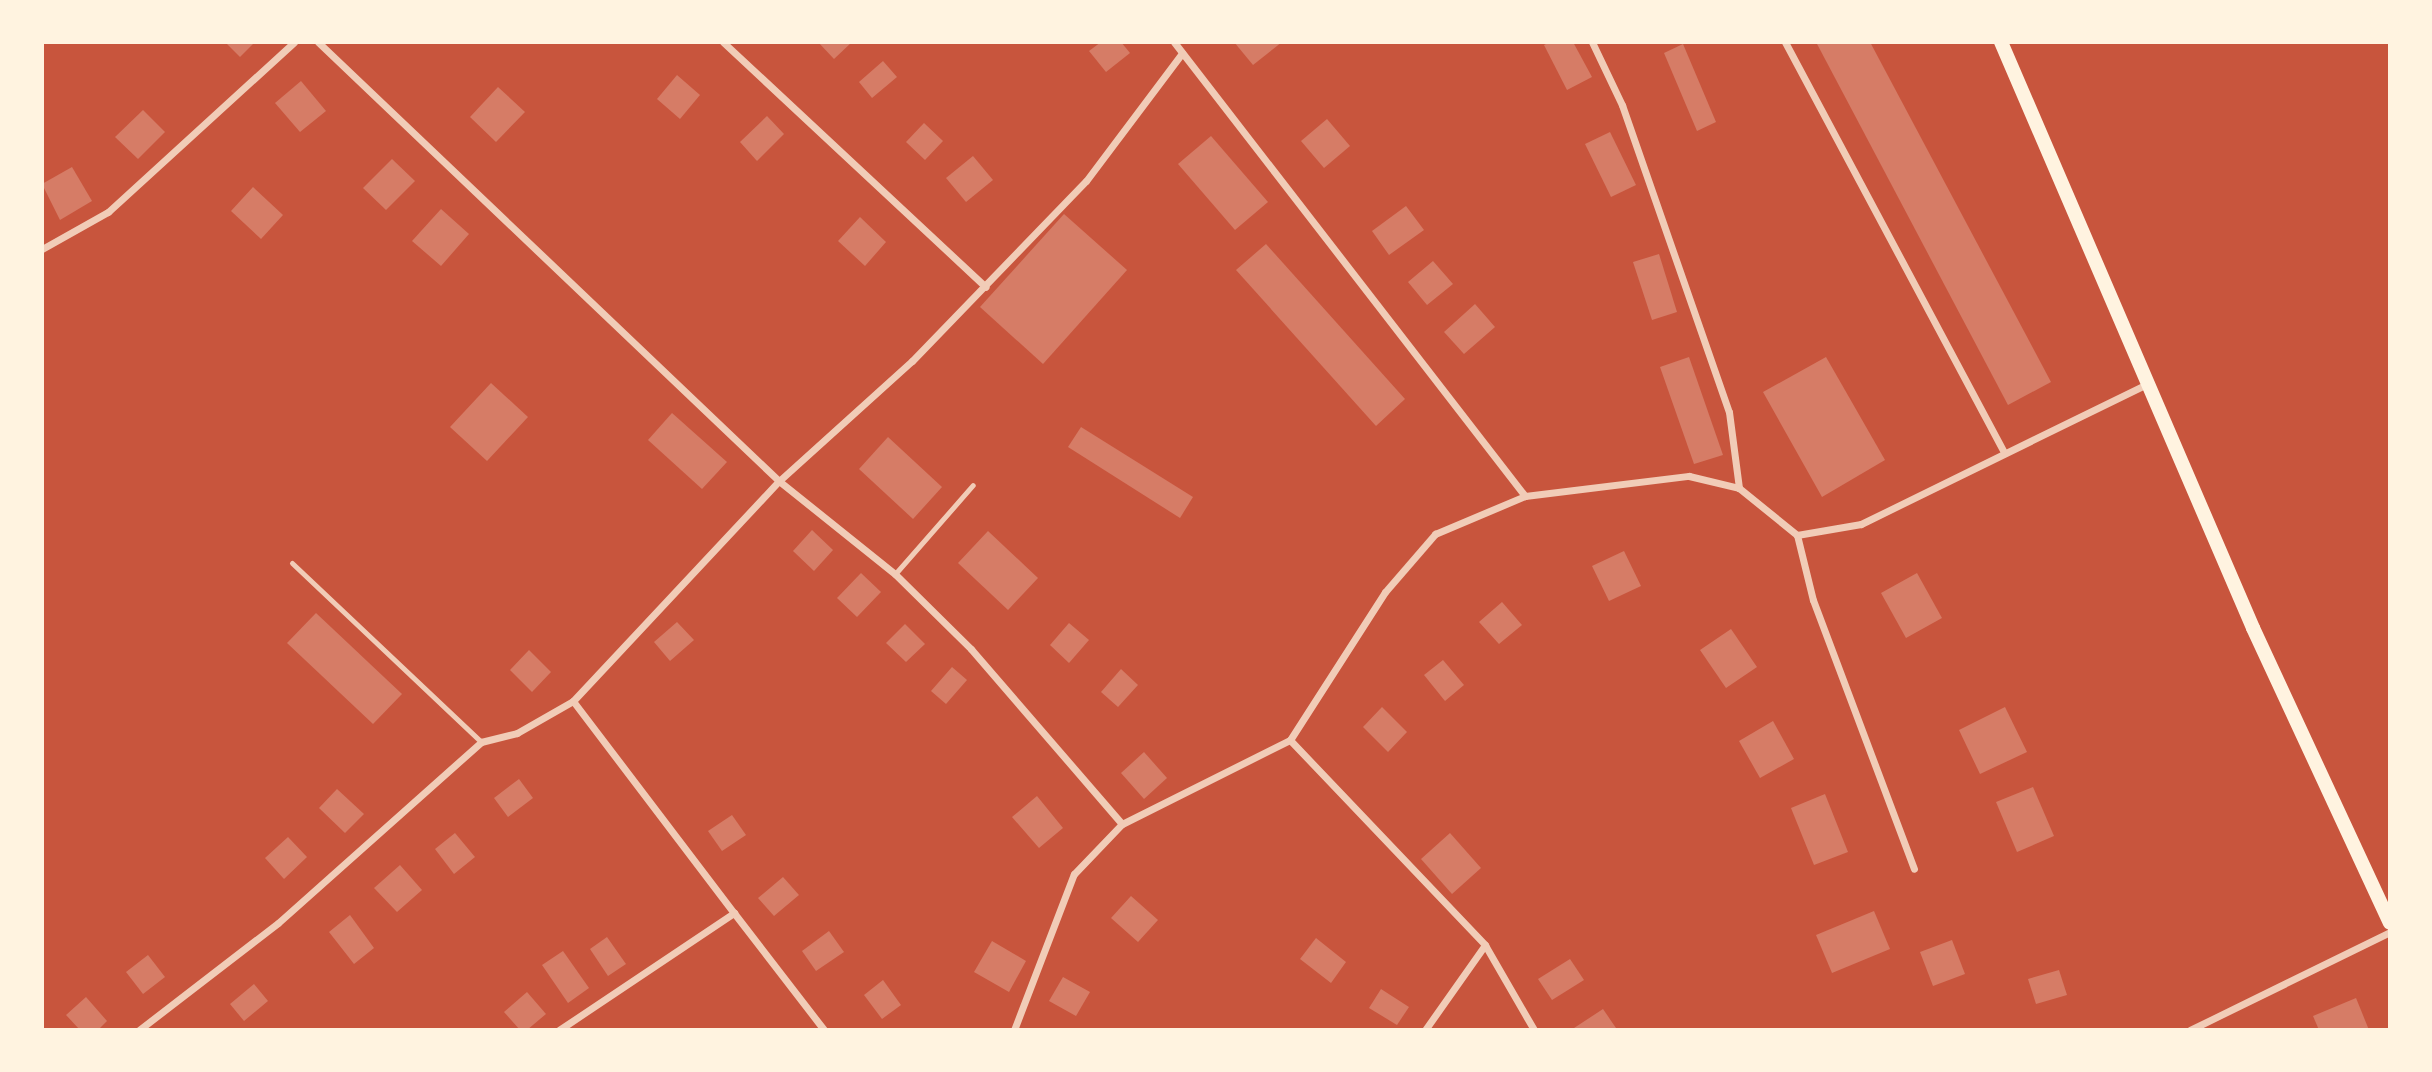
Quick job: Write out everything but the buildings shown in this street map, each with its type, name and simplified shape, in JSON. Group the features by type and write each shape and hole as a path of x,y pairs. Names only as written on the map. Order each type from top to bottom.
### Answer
{"main road":[{"path":"2001,42 2253,628 2390,923"}],"street":[{"path":"42,249 108,212 295,42"},
{"path":"318,42 779,481 895,574 971,649 1122,824"},
{"path":"723,42 986,287"},
{"path":"1174,42 1525,496"},
{"path":"1592,42 1622,105 1729,412 1739,488"},
{"path":"1785,42 2004,453"},
{"path":"139,1030 278,923 481,742 517,733 573,701 779,481 912,361 1086,181 1182,53"},
{"path":"1797,535 1861,524 2149,383"},
{"path":"1014,1030 1074,874 1122,824 1290,740 1385,592 1435,534 1525,496 1689,476 1739,488 1797,535 1813,600 1914,869"},
{"path":"573,701 824,1030"},
{"path":"1290,740 1485,945 1534,1030"},
{"path":"559,1030 734,913"},
{"path":"2190,1030 2390,932"},
{"path":"1425,1030 1485,945"}],"lane":[{"path":"895,574 973,485"},
{"path":"292,563 481,742"}]}
